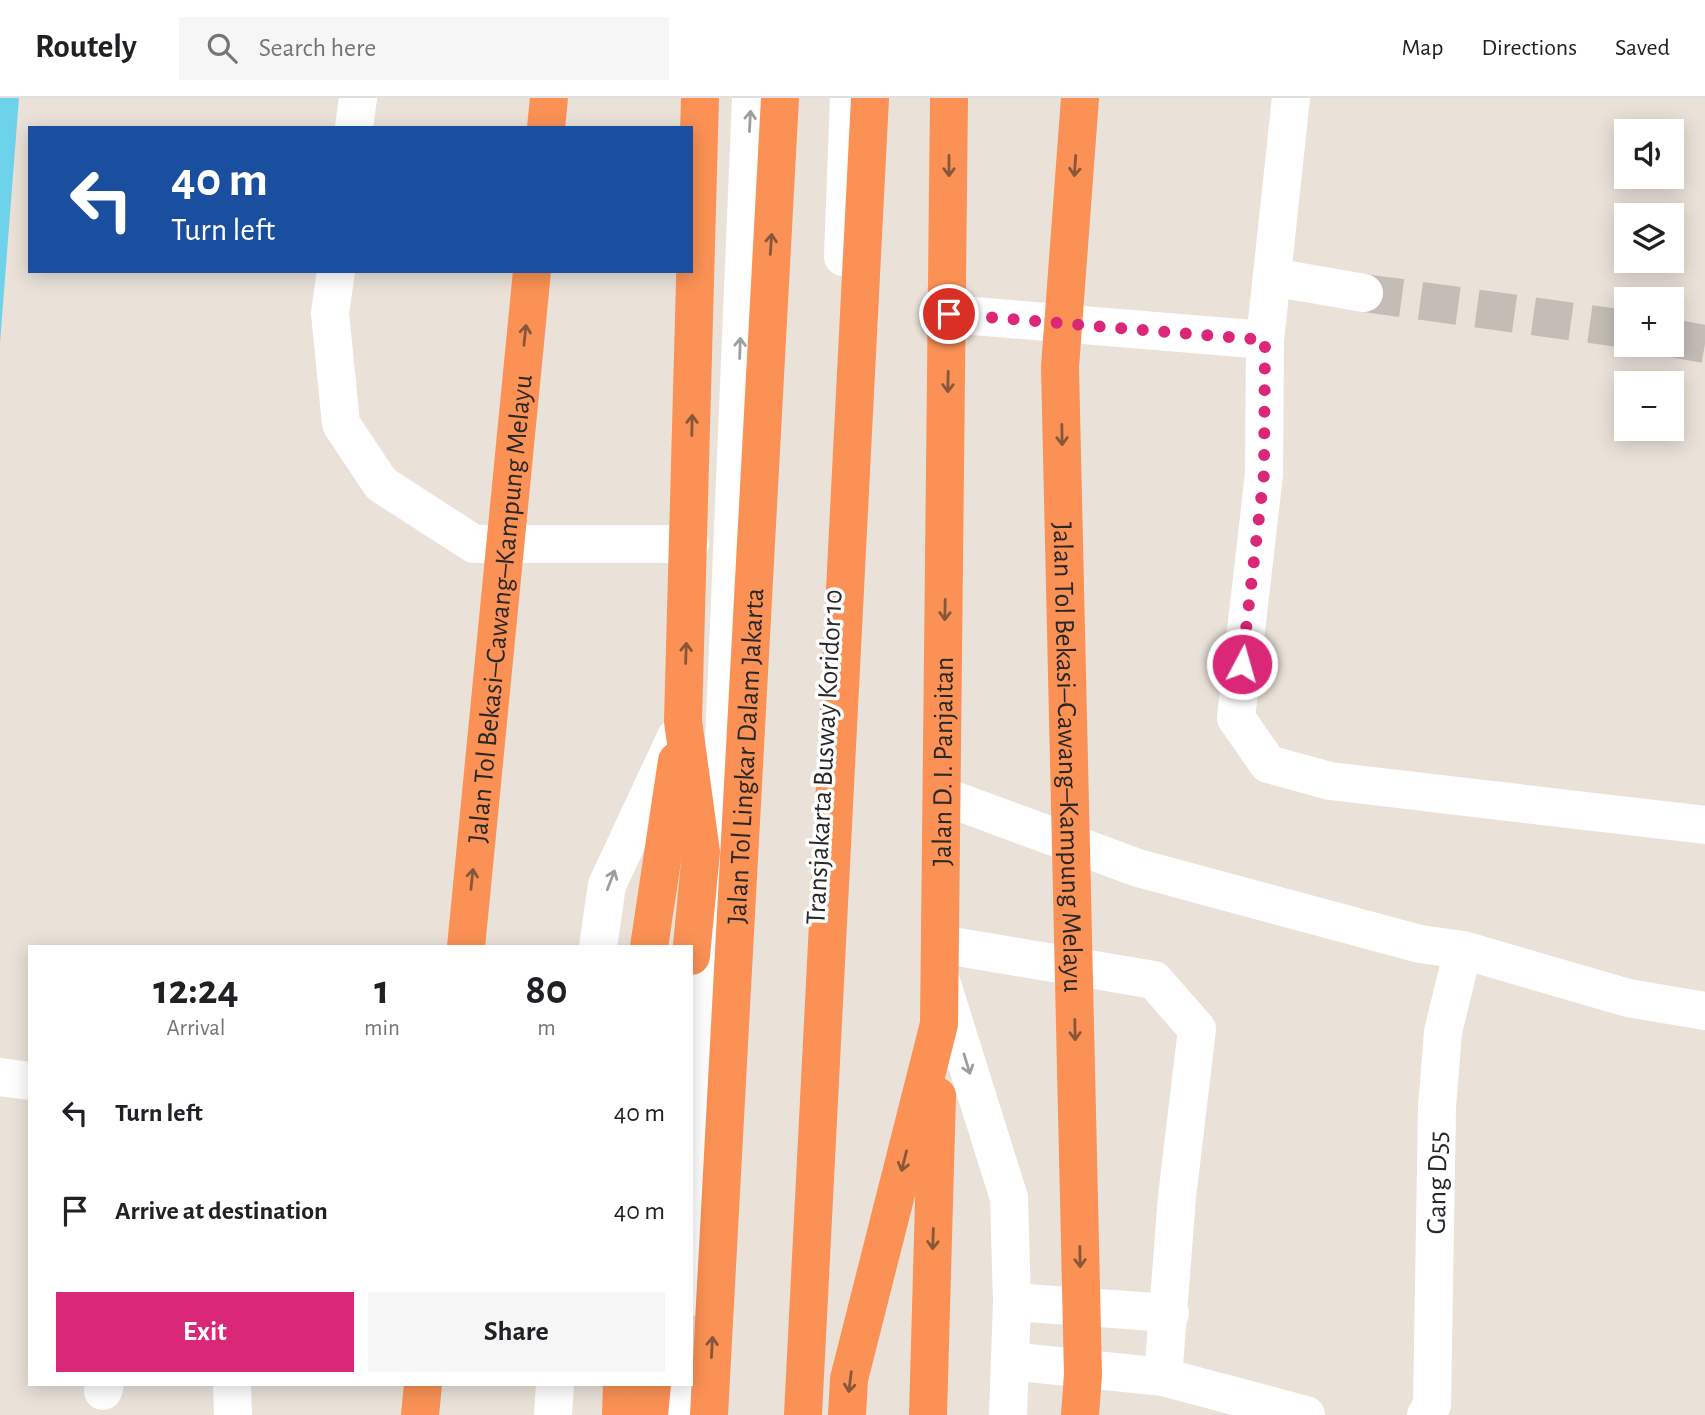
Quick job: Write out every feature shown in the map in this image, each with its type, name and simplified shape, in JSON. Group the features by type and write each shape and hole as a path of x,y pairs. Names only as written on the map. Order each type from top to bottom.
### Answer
{"highway":[{"path":"546,126 549,98"},
{"path":"649,945 653,904 683,721 690,544 700,98"},
{"name":"Jalan Tol Lingkar Dalam Jakarta","path":"709,1415 780,98"},
{"path":"803,1415 870,98"},
{"name":"Jalan D. I. Panjaitan","path":"848,1415 849,1379 939,1024 949,314 949,98"},
{"name":"Jalan Tol Bekasi–Cawang–Kampung Melayu","path":"1080,98 1060,367 1083,1375 1080,1415"},
{"name":"Jalan Tol Bekasi–Cawang–Kampung Melayu","path":"466,945 532,273"},
{"path":"683,721 701,852 692,945"},
{"path":"928,1415 939,1024"},
{"path":"420,1415 423,1386"},
{"path":"621,1415 622,1386"},
{"path":"649,1415 652,1386"}],"street":[{"path":"354,126 358,98"},
{"path":"693,1263 724,744 751,98"},
{"name":"Transjakarta Busway Koridor 10","path":"789,1415 824,769 849,98"},
{"path":"1291,98 1265,340 1264,474 1236,719 1268,764 1330,781 1705,825"},
{"path":"336,273 330,313 341,424 381,484 474,544 690,544"},
{"path":"1272,277 1364,293"},
{"path":"949,314 1265,340"},
{"path":"598,945 607,885 683,721"},
{"path":"943,796 1138,868 1420,944 1463,950 1628,998 1705,1011"},
{"name":"Gang D55","path":"1426,1415 1432,1405 1439,1082 1443,1032 1463,950"},
{"path":"1008,1415 1012,1302 1009,1198 940,960 1154,980 1197,1029 1177,1197 1163,1377"},
{"path":"0,1077 28,1081"},
{"path":"1012,1302 1170,1313"},
{"path":"1010,1361 1163,1377 1306,1415"},
{"path":"232,1386 233,1415"},
{"path":"553,1415 555,1386"},
{"path":"684,1415 686,1386"}],"water":[{"path":"0,98 19,98 0,343"}],"tunnel":[{"path":"1364,293 1614,327"},
{"path":"1684,340 1705,344"}],"route":[{"path":"949,314 1265,340 1264,474 1242,664"}]}
